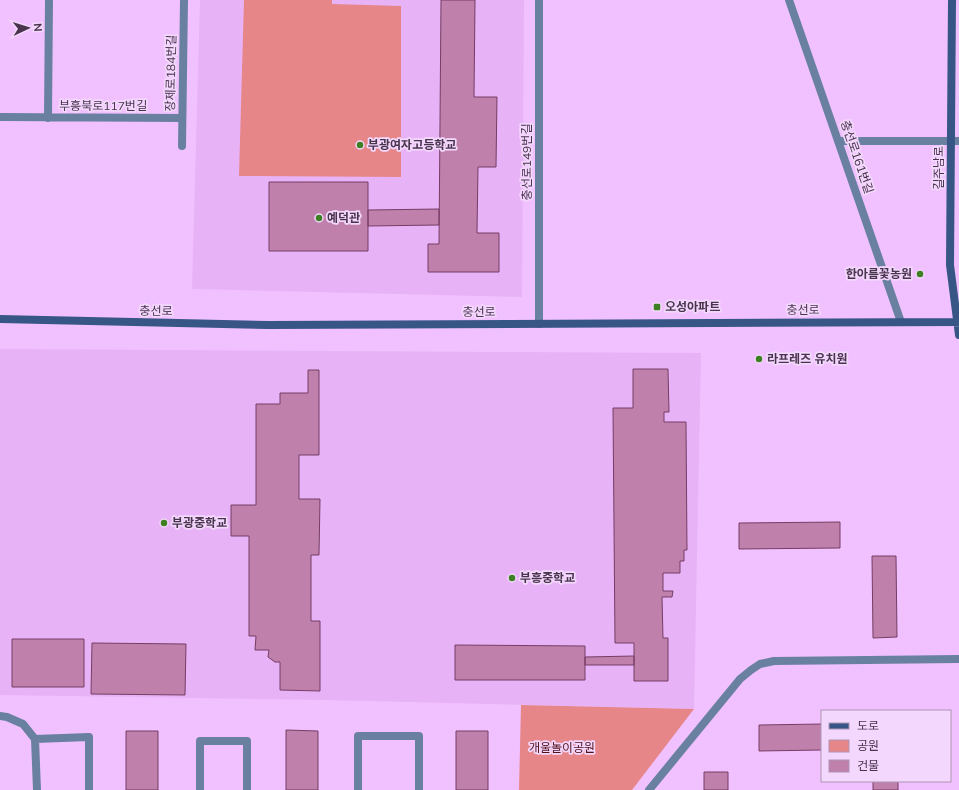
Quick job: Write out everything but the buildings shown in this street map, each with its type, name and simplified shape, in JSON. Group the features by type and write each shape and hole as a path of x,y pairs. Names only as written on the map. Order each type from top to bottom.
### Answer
{"street":[{"name":"길주남로","path":"952,0 955,141 950,265 959,335"},
{"name":"충선로","path":"0,320 268,325 958,322"}],"lane":[{"name":"부흥북로117번길","path":"48,118 49,0"},
{"name":"장제로184번길","path":"182,146 184,0"},
{"name":"충선로149번길","path":"539,0 539,324"},
{"name":"충선로161번길","path":"789,0 901,322"},
{"name":"부흥북로117번길","path":"0,118 182,118"},
{"path":"838,141 955,141"},
{"path":"649,790 740,679 760,664 774,661 959,659"},
{"path":"0,716 7,717 23,724 35,739 37,790"},
{"path":"358,790 358,736 419,736 419,790"},
{"path":"35,739 89,737 89,790"},
{"path":"200,790 200,741 247,741 247,790"}],"shaded area":[{"name":"부광여자고등학교","path":"200,0 524,0 522,297 192,289"},
{"path":"0,349 701,353 694,709 325,700 0,695"}],"green space":[{"path":"244,0 332,0 332,4 401,6 401,177 239,176"},
{"name":"개울놀이공원","path":"521,705 694,709 632,790 519,790"}],"place":[{"name":"부광여자고등학교","path":"360,145"},
{"name":"예덕관","path":"319,218"},
{"name":"한아름꽃농원","path":"920,274"},
{"name":"오성아파트","path":"657,307"},
{"name":"라프레즈 유치원","path":"759,359"},
{"name":"부광중학교","path":"164,523"},
{"name":"부흥중학교","path":"512,578"}]}
